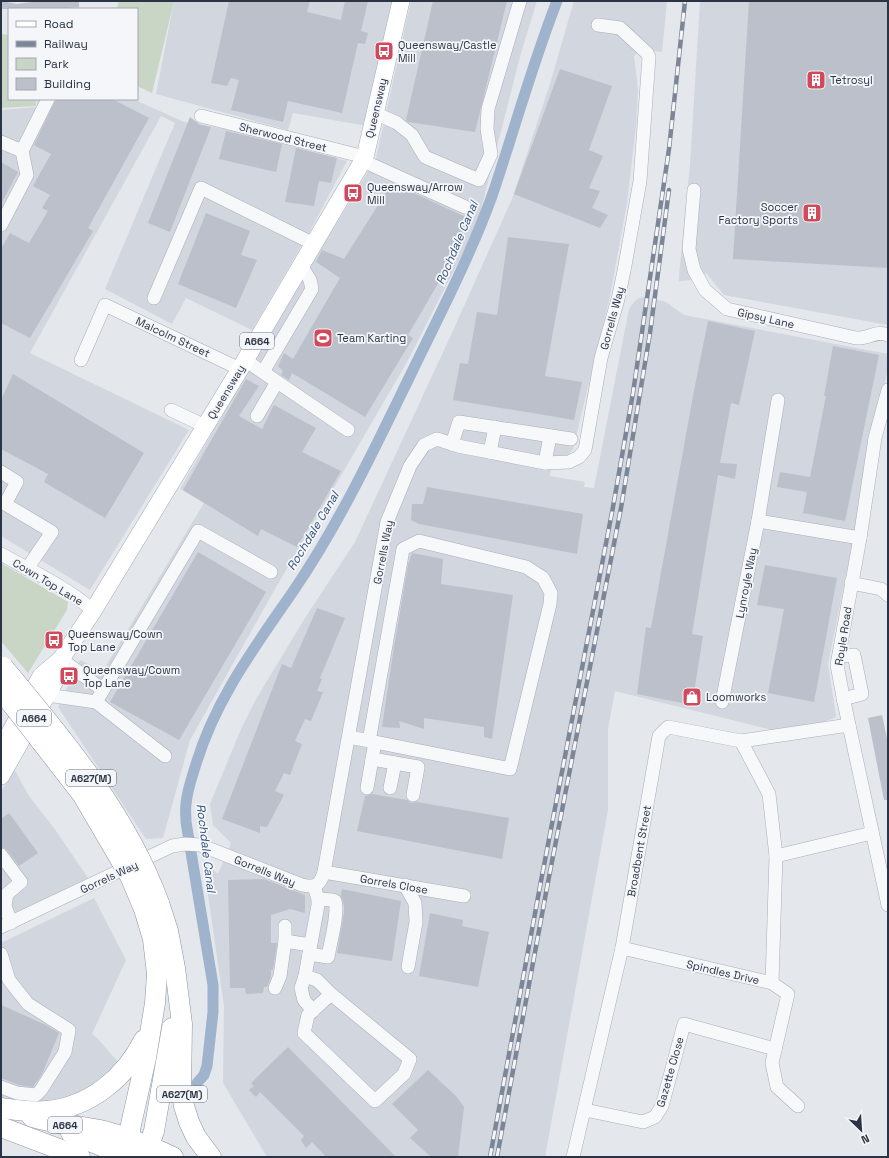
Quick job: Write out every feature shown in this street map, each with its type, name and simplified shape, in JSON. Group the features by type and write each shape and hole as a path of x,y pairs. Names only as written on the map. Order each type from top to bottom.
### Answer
{"highway":[{"name":"A627(M)","path":"2,665 61,737 102,793 126,832 149,876 157,974 155,1003 146,1058 129,1138"},
{"name":"A627(M)","path":"1,690 82,794 130,876 168,931 172,949 182,1024 181,1089 184,1106 196,1137 211,1157"},
{"name":"A627(M)","path":"145,1153 154,1131 157,1116 177,986"},
{"name":"A627(M)","path":"1,1109 47,1112 76,1105 99,1093 128,1068 140,1049 150,1028"},
{"name":"A664","path":"1,1109 50,1122 105,1131 129,1138 145,1153 173,1157"},
{"name":"A664","path":"50,1122 84,1140 114,1151 120,1157 129,1138"},
{"name":"A664","path":"1,1126 76,1156"}],"main road":[{"name":"Queensway","path":"1,749 41,676 61,659 93,612 243,364 364,159 401,1"},
{"name":"Queensway","path":"1,776 56,679 61,659"}],"street":[{"path":"375,113 397,122 412,134 425,157 479,180 491,154 487,129 488,109 520,1"},
{"name":"Gorrells Way","path":"219,852 316,892 324,872 387,522 410,466 424,445 437,439 452,444 545,463 569,462 579,457 585,450 601,358 618,299 640,181 649,57 647,53 620,28 598,25"},
{"path":"1,225 27,175 22,151 48,100"},
{"name":"Sherwood Street","path":"201,116 364,159 465,207"},
{"path":"1,142 22,151"},
{"path":"154,298 201,188 314,244"},
{"name":"Gipsy Lane","path":"694,190 689,249 694,270 705,290 728,309 856,338 864,338 874,333 888,335"},
{"path":"263,372 312,289 310,280 301,265"},
{"name":"Malcolm Street","path":"81,360 105,305 263,372 348,430"},
{"path":"257,416 277,382"},
{"name":"Royle Road","path":"888,390 875,438 860,538 837,665 888,905"},
{"name":"Lynroyle Way","path":"722,702 758,521 778,400"},
{"path":"172,410 205,426"},
{"path":"452,444 459,422 570,439"},
{"path":"490,452 496,428"},
{"path":"545,463 550,436"},
{"path":"1,472 17,482 5,504 52,532 27,569"},
{"path":"758,521 860,538"},
{"path":"96,702 198,531 271,572"},
{"path":"349,737 372,742 510,769 550,604 551,593 543,578 526,567 418,540 403,549 372,742 372,759 367,788"},
{"name":"Cown Top Lane","path":"1,554 70,594 87,605 93,612"},
{"path":"852,583 881,589 888,595"},
{"path":"839,656 854,655 862,694 843,699"},
{"path":"61,659 102,690"},
{"path":"47,695 96,702 165,756"},
{"name":"Broadbent Street","path":"573,1157 622,948 659,736 668,728 741,741 849,724"},
{"name":"Spindles Drive","path":"622,948 772,983 776,856 769,794 741,741"},
{"path":"372,759 418,767 413,795"},
{"path":"390,788 395,763"},
{"path":"776,856 872,833"},
{"name":"Gorrels Way","path":"6,925 172,846 185,844 200,845 219,852"},
{"path":"1,855 21,882 7,894 5,906 6,925"},
{"name":"Gorrels Close","path":"324,872 464,896"},
{"path":"405,886 415,903 416,922 408,967"},
{"path":"313,1011 304,1000 301,988 318,905 316,892"},
{"path":"285,941 328,957 336,915 336,905 332,900 316,892"},
{"path":"275,988 280,976 285,941 285,926"},
{"path":"1,954 5,978 28,1004 69,1030 65,1052 36,1096 18,1093 1,1087"},
{"path":"304,976 317,980 331,994 410,1059 404,1074 375,1101 304,1033 308,1015 331,994"},
{"path":"772,983 788,994 772,1063 777,1087 798,1106"},
{"name":"Gazette Close","path":"585,1110 643,1122 655,1117 662,1106 684,1024 775,1050"}],"shaded area":[{"path":"174,1 393,1 367,126 293,113 288,130 156,94"},
{"path":"411,1 537,1 521,53 477,225 407,362 271,596 190,740 163,838 146,839 58,707 80,660 103,671 204,503 180,489 250,367 376,158"},
{"path":"574,1 667,1 662,52 640,50 634,56 638,89 636,126 627,203 610,296 573,449 566,457 553,457 550,476 585,482 584,487 594,488 629,309 639,298 644,297 666,302 684,315 888,354 888,368 828,664 836,717 792,735 615,691 608,729 608,810 545,1157 267,1157 223,1083 224,1006 203,860 218,874 231,843 213,825 210,804 241,729 256,699 305,618 355,542 451,335 512,199 550,84"},
{"path":"700,1 888,1 888,325 724,295 706,273 693,280 679,281 690,165"},
{"path":"37,100 135,100 184,122 237,131 347,161 310,231 252,330 186,298 172,324 105,289 175,123 161,116 30,353 189,430 90,590 1,536 1,110 37,107"},
{"path":"14,769 29,796 54,828 88,878 1,922 1,792"},
{"path":"94,898 126,960 92,1034 119,1063 75,1098 16,1103 1,1098 1,943"}],"green space":[{"path":"119,1 174,1 152,93 138,86 138,8 117,8"},
{"path":"1,34 8,35 8,100 36,100 36,106 1,108"},
{"path":"1,563 68,602 67,610 28,673 1,641"}],"building":[{"path":"1,1 17,4 39,1 79,1 79,7 1,9"},
{"path":"229,1 310,1 307,12 341,20 345,1 368,1 361,31 368,33 365,44 358,43 342,113 288,101 283,122 231,110 239,80 231,78 227,86 211,83"},
{"path":"433,1 507,1 475,132 408,122 406,120"},
{"name":"Tetrosyl","path":"749,1 888,1 888,268 733,259"},
{"path":"560,69 612,86 589,150 603,156 589,188 600,191 592,208 608,215 600,228 514,194"},
{"path":"56,100 114,100 149,118 88,228 93,231 30,338 1,323 1,249 10,233 29,243 48,211 42,208 50,195 33,186 51,154 34,145"},
{"path":"190,117 199,124 211,127 170,232 148,223"},
{"path":"226,131 282,144 276,172 219,159"},
{"path":"296,148 337,158 331,183 319,181 314,206 285,202"},
{"path":"1,162 18,172 1,204"},
{"path":"392,183 470,219 441,274 443,275 408,335 413,338 365,417 292,373 289,380 281,375 283,371 278,366 284,353 293,359 340,278 316,262 322,250 344,259"},
{"path":"206,213 250,231 241,255 257,260 236,308 178,284"},
{"path":"508,237 569,244 545,376 582,382 574,420 453,400 460,363 468,364 477,312 497,315"},
{"path":"708,321 755,331 739,405 731,403 720,463 737,464 735,479 718,475 692,634 703,636 692,705 637,694 646,627 651,628"},
{"path":"833,346 879,355 845,521 803,513 807,492 777,487 780,472 810,477 826,396 824,396"},
{"path":"13,374 144,453 105,518 44,482 48,474 1,449 1,400"},
{"path":"246,379 259,386 239,416 262,429 274,405 316,428 302,452 341,471 297,547 261,529 258,536 183,490"},
{"path":"427,487 583,514 577,554 419,524 411,520 412,504 423,504"},
{"path":"198,552 266,592 179,740 110,702"},
{"path":"412,553 443,559 441,584 513,595 492,739 484,737 484,727 424,718 424,729 399,721 400,728 382,727 408,565"},
{"path":"765,565 837,578 814,702 768,693 784,609 757,605"},
{"path":"317,608 345,618 320,678 322,679 317,691 323,692 311,721 305,719 295,741 302,744 290,775 284,773 275,791 284,795 267,827 260,826 260,833 222,819 282,664 291,668"},
{"path":"882,715 888,743 888,800 884,800 868,718"},
{"path":"372,794 407,800 411,803 417,802 509,818 502,859 357,831 365,796"},
{"path":"9,813 38,853 19,866 7,850 1,847 1,819"},
{"path":"264,879 305,895 305,913 290,909 271,915 271,943 277,943 273,970 271,970 271,977 267,987 264,987 263,993 246,994 245,988 230,988 228,880"},
{"path":"342,889 401,901 392,961 337,953 344,913 344,905 341,896"},
{"path":"430,913 463,920 462,926 489,932 478,987 419,976"},
{"path":"1,1005 46,1025 59,1033 42,1074 33,1087 19,1085 1,1078"},
{"path":"288,1047 396,1157 326,1157 312,1142 306,1148 301,1140 304,1136 260,1092 256,1097 249,1090 254,1086 251,1083"},
{"path":"428,1070 456,1096 464,1107 458,1157 431,1157 410,1138 418,1130 392,1104"}],"waterway":[{"name":"Rochdale Canal","path":"197,1083 204,1075 207,1066 213,1012 213,985 186,822 187,799 196,764 214,717 238,674 310,565 341,513 383,432 453,288 492,196 531,74 557,1"}],"railway":[{"path":"490,1157 541,881 613,507 633,393 669,149 685,1"},
{"path":"497,1157 548,882 621,508 650,333 669,190"}],"place":[{"name":"Queensway/Castle Mill","path":"384,51"},
{"name":"Tetrosyl","path":"816,80"},
{"name":"Queensway/Arrow Mill","path":"353,193"},
{"name":"Soccer Factory Sports","path":"812,213"},
{"name":"Team Karting","path":"323,338"},
{"name":"Queensway/Cown Top Lane","path":"54,640"},
{"name":"Queensway/Cowm Top Lane","path":"69,676"},
{"name":"Loomworks","path":"692,697"}]}
